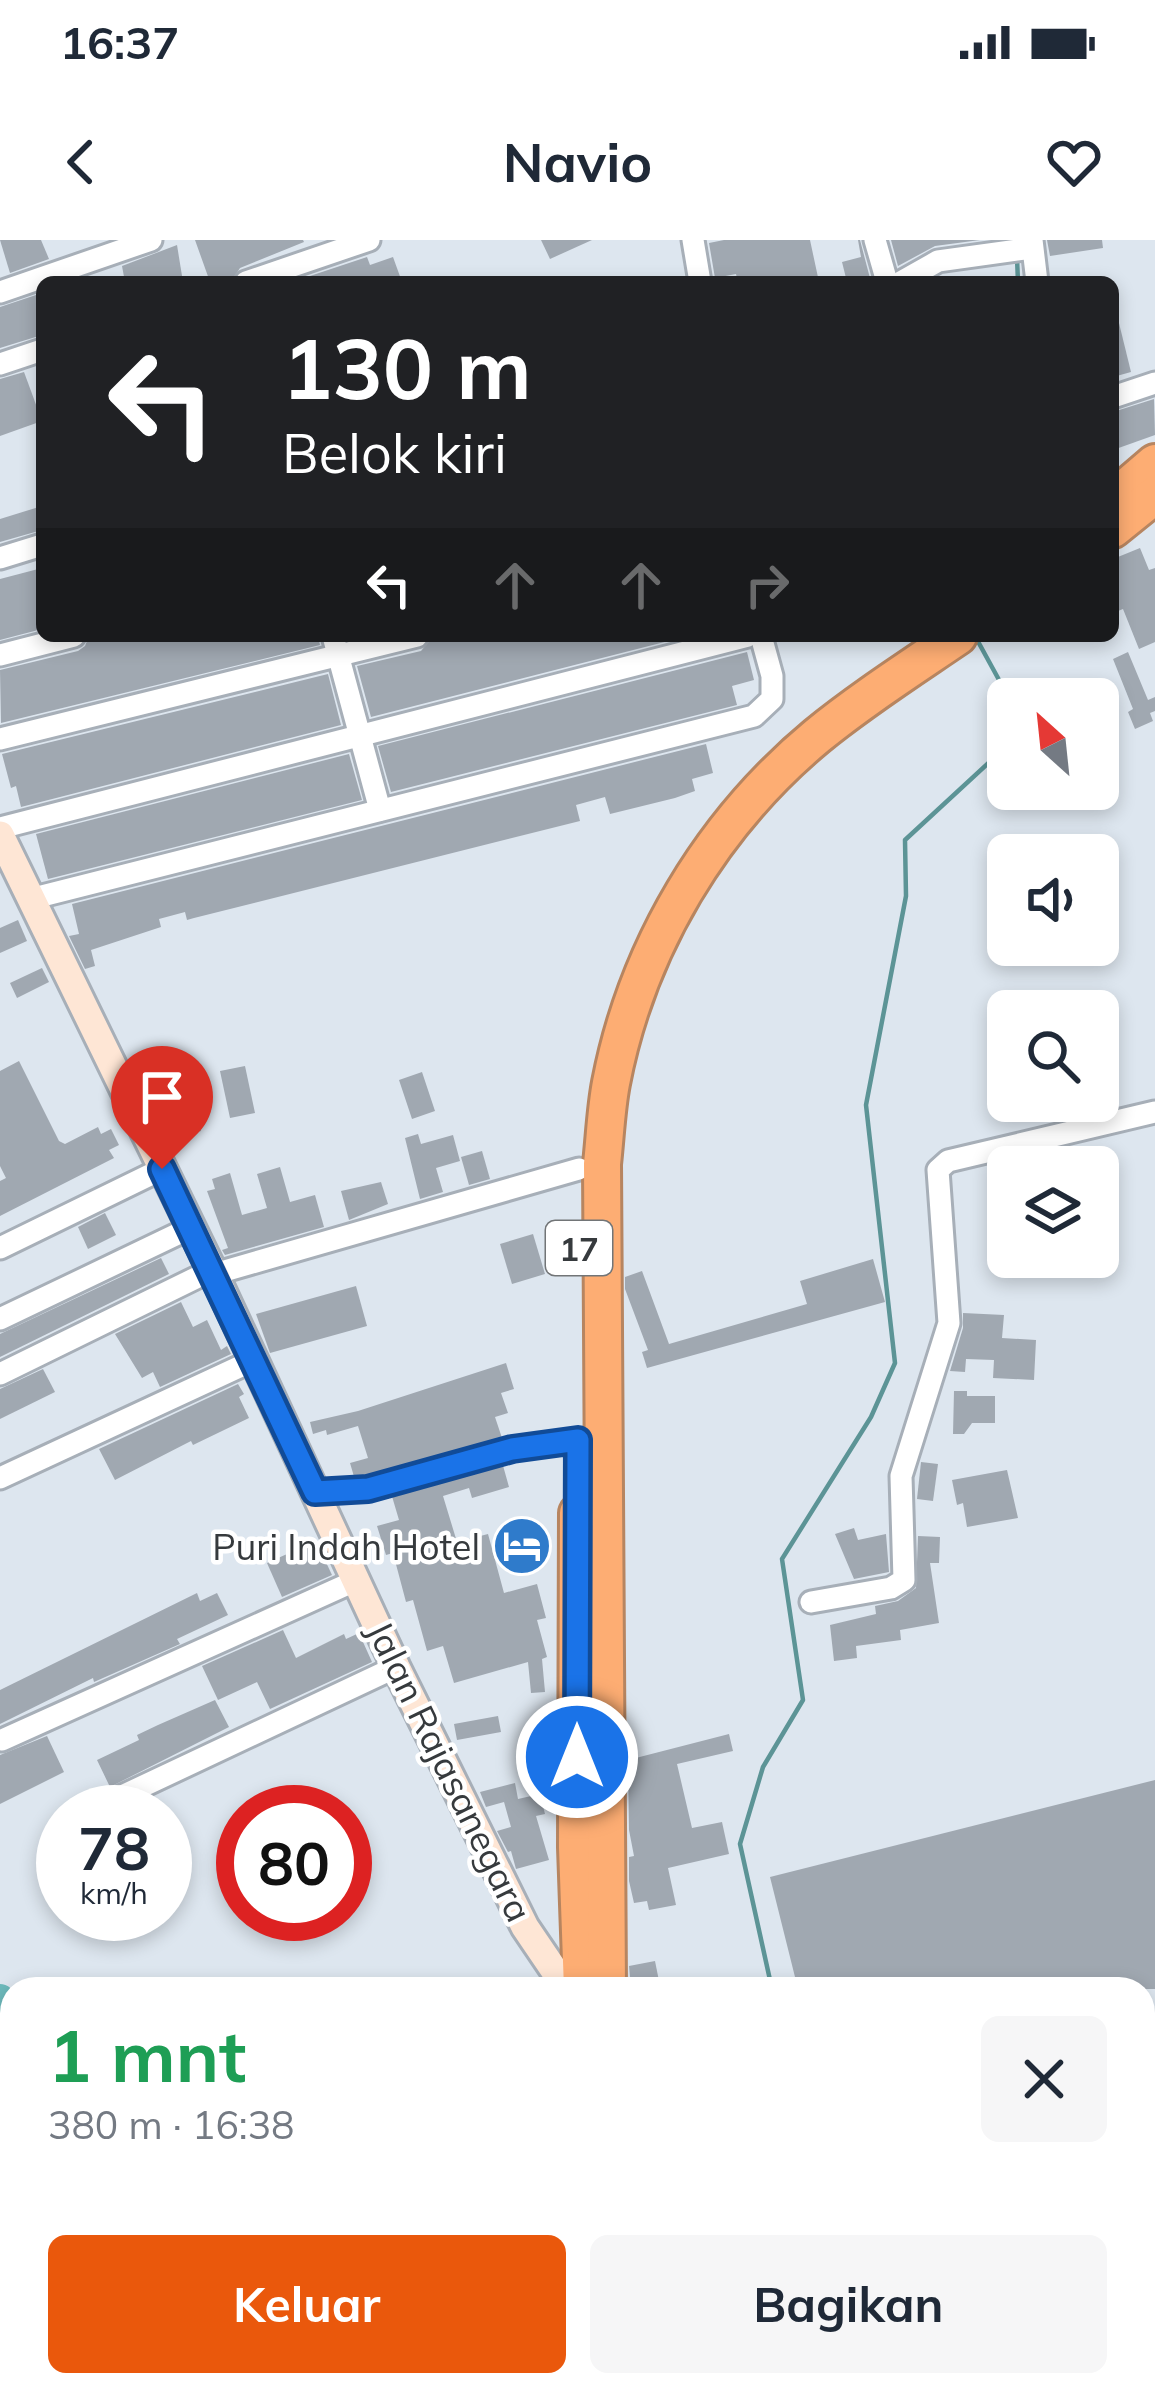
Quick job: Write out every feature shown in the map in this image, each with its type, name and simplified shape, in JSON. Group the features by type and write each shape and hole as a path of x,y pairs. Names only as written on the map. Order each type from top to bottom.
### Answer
{"highway":[{"path":"1119,494 1155,463"},
{"path":"1119,524 1155,495"},
{"name":"17","path":"582,1977 577,1847 579,1168 590,1071 604,1012 657,893 699,828 766,751 937,642"},
{"name":"17","path":"608,1977 602,1164 610,1084 648,961 676,903 748,802 818,735 937,642"}],"street":[{"path":"264,276 369,240"},
{"path":"692,240 699,276"},
{"path":"875,240 885,276"},
{"path":"45,276 142,241"},
{"path":"912,276 938,261 1030,245 1036,276"},
{"path":"0,292 36,279"},
{"path":"0,364 36,352"},
{"path":"1119,395 1155,383"},
{"path":"0,558 36,547"},
{"path":"0,655 51,642"},
{"path":"0,739 336,646 368,642"},
{"path":"0,831 724,642"},
{"path":"30,899 754,716 772,699 762,642"},
{"path":"336,646 380,809"},
{"name":"Jalan Rajasanegara","path":"0,831 213,1272 396,1667 525,1927 559,1977"},
{"path":"811,1602 890,1588 904,1580 901,1476 950,1323 938,1170 949,1161 1155,1112"},
{"path":"0,1374 213,1272 579,1168"},
{"path":"0,1248 162,1169"},
{"path":"0,1319 190,1228"},
{"path":"0,1478 254,1360"},
{"path":"2,1740 357,1580"},
{"path":"145,1785 396,1667"}],"lane":[{"path":"315,1492 368,1489 512,1449 578,1440"}],"building":[{"path":"0,240 41,240 49,259 10,273"},
{"path":"195,240 304,242 240,268 235,276 208,276"},
{"path":"541,240 592,240 550,259"},
{"path":"810,240 818,276 715,276 709,243"},
{"path":"858,240 869,276 846,276 842,262 861,257"},
{"path":"891,240 980,240 935,246 898,266"},
{"path":"1047,240 1102,240 1103,248 1050,256"},
{"path":"177,245 182,276 124,276 122,266"},
{"path":"367,257 370,265 393,257 400,276 310,276"},
{"path":"36,295 36,337 0,348 0,307"},
{"path":"1119,323 1131,372 1119,375"},
{"path":"24,372 36,405 36,423 0,436 0,379"},
{"path":"1154,399 1155,435 1119,448 1119,410"},
{"path":"36,508 36,532 0,542 0,519"},
{"path":"1140,548 1149,570 1155,568 1155,642 1139,649 1123,609 1119,611 1119,557"},
{"path":"36,570 36,631 0,640 0,579"},
{"path":"87,642 320,645 1,723 0,670"},
{"path":"428,642 665,642 371,717 357,666 421,651"},
{"path":"747,652 754,680 732,686 737,705 391,792 378,746"},
{"path":"1128,652 1148,700 1155,697 1155,711 1150,713 1153,721 1135,729 1128,712 1133,709 1113,659"},
{"path":"328,674 341,725 21,807 16,786 11,788 2,754"},
{"path":"706,744 713,773 692,779 695,791 675,798 610,814 605,797 576,805 580,821 187,920 185,912 159,919 161,927 91,950 95,966 85,969 69,936 79,934 72,904"},
{"path":"349,754 362,800 48,879 36,834"},
{"path":"18,920 27,941 0,953 0,928"},
{"path":"42,968 49,982 17,998 10,983"},
{"path":"19,1061 59,1141 65,1144 98,1127 101,1134 111,1129 119,1145 109,1150 114,1158 0,1216 0,1181 6,1178 0,1166 0,1071"},
{"path":"245,1066 255,1113 230,1118 220,1071"},
{"path":"422,1072 435,1111 412,1119 399,1080"},
{"path":"196,1108 201,1131 173,1138 167,1115"},
{"path":"418,1134 421,1144 453,1135 460,1161 436,1168 443,1192 420,1199 405,1138"},
{"path":"482,1151 490,1179 469,1185 461,1157"},
{"path":"280,1167 290,1202 315,1195 324,1227 225,1255 222,1250 228,1248 207,1191 215,1189 212,1179 230,1173 242,1215 267,1208 257,1174"},
{"path":"381,1182 388,1204 349,1220 341,1191"},
{"path":"105,1213 116,1235 88,1249 78,1227"},
{"path":"533,1234 545,1274 512,1284 500,1244"},
{"path":"161,1258 169,1274 0,1357 0,1334"},
{"path":"873,1259 885,1302 647,1368 642,1352 648,1350 625,1289 625,1277 642,1271 669,1344 807,1304 800,1281"},
{"path":"356,1286 367,1326 270,1353 256,1314"},
{"path":"181,1302 193,1327 207,1320 221,1350 227,1346 231,1354 160,1387 153,1372 142,1378 115,1334"},
{"path":"963,1313 1004,1315 1002,1338 1036,1340 1034,1380 993,1378 994,1360 966,1359 965,1372 950,1371"},
{"path":"506,1363 514,1389 501,1393 508,1413 495,1417 503,1441 355,1480 350,1463 368,1458 358,1426 313,1434 310,1422"},
{"path":"43,1369 55,1392 0,1419 0,1389"},
{"path":"238,1384 249,1418 115,1480 99,1449"},
{"path":"954,1391 995,1396 995,1423 972,1423 964,1434 953,1434"},
{"path":"502,1462 509,1487 472,1498 469,1488 443,1496 457,1542 488,1534 504,1593 537,1584 546,1618 537,1620 547,1657 542,1659 545,1692 531,1693 528,1662 454,1683 443,1646 427,1651 413,1600 406,1602 393,1553 386,1555 377,1526 399,1520 391,1493"},
{"path":"921,1462 938,1464 933,1501 917,1499"},
{"path":"1007,1470 1018,1518 967,1527 952,1480"},
{"path":"854,1528 858,1540 886,1534 889,1572 854,1579 835,1534"},
{"path":"918,1536 940,1537 939,1563 930,1563 939,1623 900,1630 901,1640 856,1646 857,1658 834,1661 830,1625 876,1614 875,1606 898,1601 916,1588"},
{"path":"316,1541 332,1575 282,1597 267,1563"},
{"path":"197,1593 200,1601 217,1593 228,1615 177,1639 180,1644 94,1682 93,1678 0,1724 0,1690"},
{"path":"283,1630 296,1658 344,1634 346,1639 359,1633 372,1662 270,1709 257,1682 218,1700 202,1666"},
{"path":"215,1700 229,1727 109,1785 97,1760 139,1740 137,1735"},
{"path":"498,1716 501,1732 457,1740 454,1724"},
{"path":"729,1734 733,1751 677,1764 692,1828 722,1822 729,1854 668,1868 676,1905 649,1910 647,1901 634,1903 629,1881 629,1857 634,1856 628,1760"},
{"path":"47,1736 64,1772 0,1804 0,1755"},
{"path":"1155,1780 1155,1977 795,1977 770,1877"},
{"path":"515,1783 518,1799 540,1794 545,1814 536,1816 549,1860 516,1869 497,1831 511,1827 504,1802 486,1807 480,1792"},
{"path":"655,1961 658,1977 630,1977 629,1966"}],"waterway":[{"path":"1017,258 1018,276"},
{"path":"769,1977 740,1844 763,1767 803,1700 782,1559 871,1417 895,1363 866,1105 906,896 905,840 996,756 1004,689 978,642"}],"place":[{"name":"Puri Indah Hotel","path":"522,1546"}],"route":[{"path":"162,1169 315,1492 368,1489 512,1449 578,1440 577,1757"}]}
